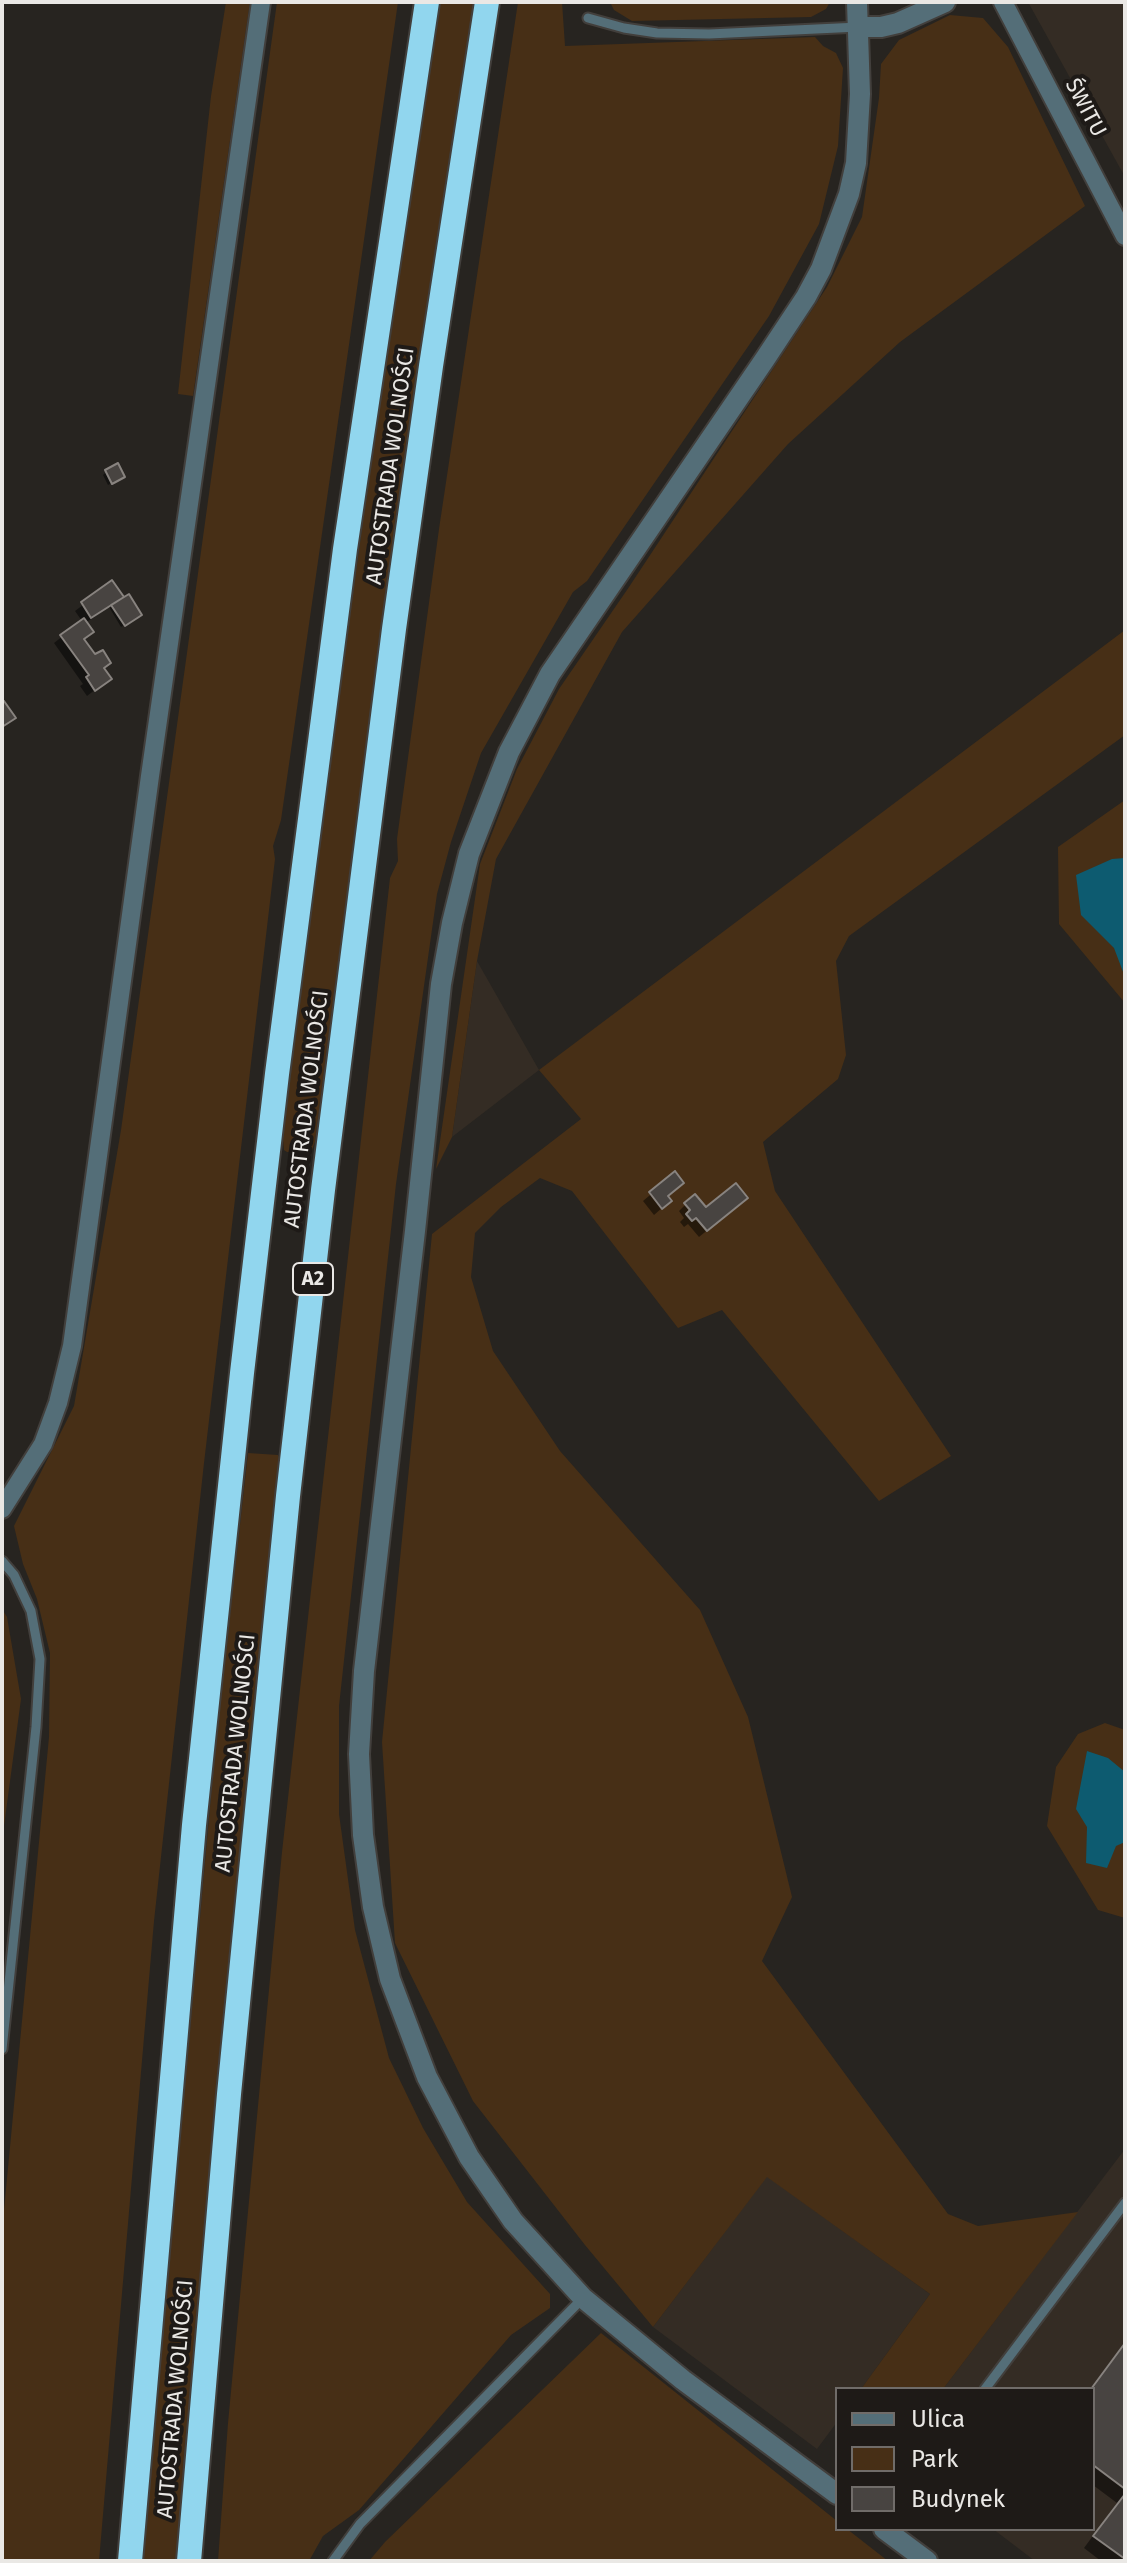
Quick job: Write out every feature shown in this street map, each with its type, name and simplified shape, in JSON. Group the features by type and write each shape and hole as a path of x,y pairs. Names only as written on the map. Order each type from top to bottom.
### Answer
{"highway":[{"name":"AUTOSTRADA WOLNOŚCI","path":"130,2561 194,1825 251,1294 345,549 427,2"},
{"name":"AUTOSTRADA WOLNOŚCI","path":"189,2561 233,2047 288,1496 394,629 487,2"}],"street":[{"path":"2,1509 43,1444 72,1346 261,2"},
{"path":"835,2493 683,2380 583,2298 513,2221 469,2157 427,2077 390,1979 373,1907 363,1835 359,1754 364,1671 441,984 469,854 500,772 532,706 577,632 806,297 826,256 849,194 856,163 860,94 857,2"},
{"path":"859,27 898,23 945,2"},
{"name":"ŚWITU","path":"1003,2 1125,236"},
{"path":"887,2531 927,2561"}],"lane":[{"path":"588,18 657,33 709,34 859,27"},
{"path":"2,1561 14,1575 31,1611 40,1659 36,1727 2,2049"},
{"path":"987,2387 1125,2203"},
{"path":"333,2561 360,2524 583,2298"}],"shaded area":[{"path":"1028,2 1125,2 1125,177"},
{"path":"477,961 539,1070 452,1137"},
{"path":"1125,2149 1125,2561 1035,2561 996,2531 1095,2531 1095,2387 945,2387"},
{"path":"767,2176 930,2294 862,2387 835,2387 835,2425 817,2449 653,2327"}],"green space":[{"path":"226,2 250,2 193,396 178,394 211,96"},
{"path":"277,2 398,2 281,820 273,846 275,859 154,1921 99,2561 2,2561 2,2231 49,1737 50,1653 14,1526 74,1406 121,1130"},
{"path":"440,2 474,2 386,596 315,1142 311,1153 287,1152 283,1139 331,750"},
{"path":"518,2 562,2 565,46 815,37 836,53 843,68 838,146 819,224 769,316 587,581 573,592 481,753 437,894 396,1184 339,1706 339,1814 355,1930 389,2058 423,2128 467,2202 550,2294 550,2308 511,2335 359,2510 323,2536 309,2561 218,2561 228,2423 282,1852 390,878 398,861 397,839 439,529"},
{"path":"610,2 830,2 826,9 811,17 632,21 614,10"},
{"path":"950,15 983,18 1008,47 1085,206 900,342 788,444 622,632 496,859 477,961 452,1137 436,1169 480,864 517,769 559,689 827,287 862,217 881,64 899,40"},
{"path":"1125,630 1125,735 849,936 836,961 846,1055 838,1079 763,1142 775,1191 951,1456 879,1501 722,1310 678,1328 572,1191 540,1178 501,1207 475,1233 471,1277 493,1351 560,1451 700,1610 748,1717 792,1897 762,1961 948,2214 978,2226 1078,2212 945,2387 862,2387 930,2294 767,2177 653,2327 473,2101 395,1943 382,1742 432,1234 581,1119 539,1070"},
{"path":"1125,800 1125,1003 1059,924 1058,847"},
{"path":"248,1453 278,1455 280,1460 228,1970 176,2561 142,2561 216,1740"},
{"path":"2,1609 7,1617 21,1699 2,1841"},
{"path":"1105,1723 1125,1730 1125,1918 1098,1910 1047,1826 1056,1767 1078,1734"},
{"path":"601,2333 835,2519 835,2531 850,2531 888,2561 369,2561"}],"water":[{"path":"1125,858 1125,977 1114,948 1081,915 1076,875 1112,859"},
{"path":"1087,1751 1108,1758 1125,1772 1125,1842 1116,1846 1107,1868 1086,1863 1087,1827 1076,1809"}],"building":[{"path":"118,463 125,477 112,484 105,470"},
{"path":"112,580 124,597 91,618 81,602"},
{"path":"129,594 142,615 125,626 111,605"},
{"path":"84,618 94,632 84,639 95,654 103,650 111,663 104,668 112,679 95,691 86,677 89,675 60,635"},
{"path":"4,701 16,718 2,727 2,703"},
{"path":"675,1171 684,1183 668,1196 672,1201 662,1209 649,1192"},
{"path":"736,1183 748,1198 707,1231 696,1218 692,1221 686,1214 690,1210 684,1203 695,1194 706,1207"},
{"path":"1125,2343 1125,2489 1095,2466 1095,2387 1092,2387"},
{"path":"1125,2494 1125,2559 1093,2536"}]}
